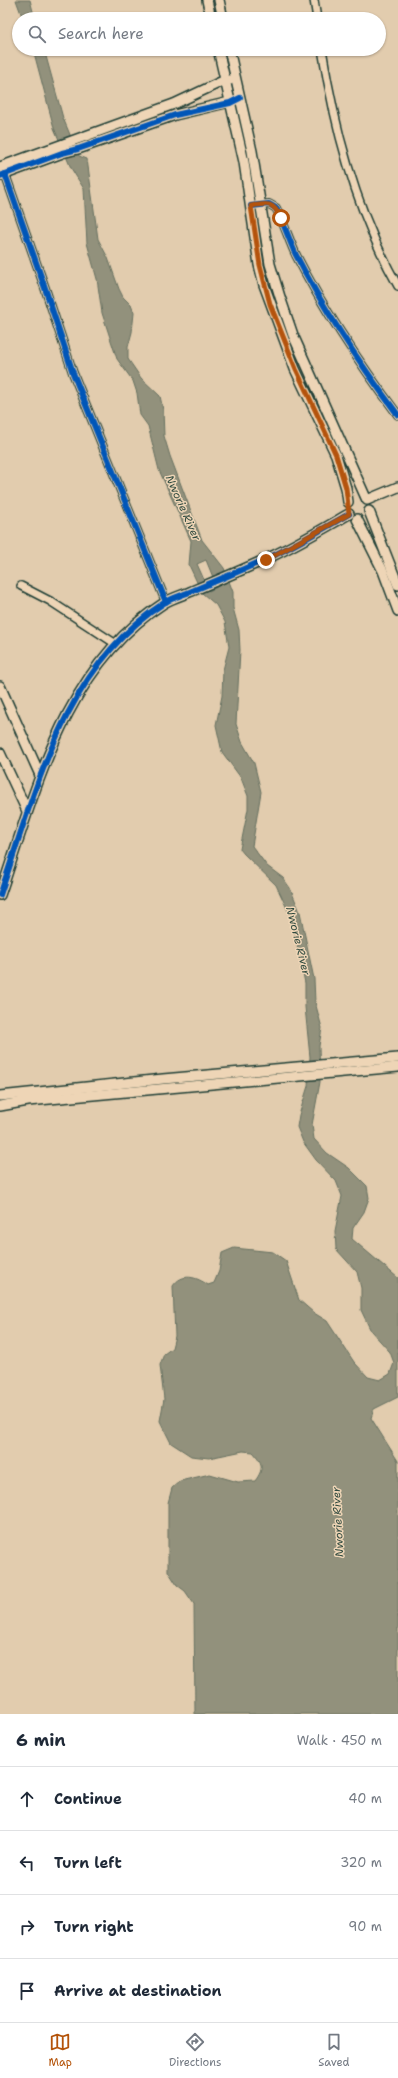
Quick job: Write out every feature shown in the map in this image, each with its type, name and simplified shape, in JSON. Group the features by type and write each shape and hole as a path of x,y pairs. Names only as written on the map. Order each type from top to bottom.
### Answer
{"main road":[{"path":"207,0 210,12"},
{"path":"219,0 222,12"},
{"path":"220,56 244,162 260,265 270,304 296,369 336,455 346,488 348,502 347,509 353,516 383,571 398,611"},
{"path":"0,895 40,774 69,711 88,680 116,644 144,617 166,602 266,560 353,516 365,517 369,511 370,505 293,335 270,264 262,204 252,151 231,56"},
{"path":"2,172 60,149 74,139 174,104 225,80 236,80"},
{"path":"60,149 78,149 176,115 230,103 240,98"},
{"path":"348,502 357,496 366,499 398,487"},
{"path":"369,511 398,585"},
{"path":"0,686 40,774"},
{"path":"0,753 27,811"},
{"path":"0,1096 290,1067 398,1058"},
{"path":"0,1106 28,1102 398,1067"}],"street":[{"path":"314,0 316,12"},
{"path":"323,56 339,135 354,183 375,242 398,286"},
{"path":"2,172 45,288 73,373 166,602"},
{"path":"251,206 269,204 276,208 296,254 330,316 366,372 398,415"},
{"path":"20,586 50,601 116,644"}],"water":[{"path":"16,0 30,0 33,12 20,12"},
{"name":"Nworie River","path":"35,56 46,56 63,118 79,156 87,159 98,239 108,258 119,289 123,297 131,305 134,313 132,332 128,347 128,359 141,378 160,396 163,410 164,436 170,456 202,540 224,568 233,592 233,608 239,630 240,650 236,724 242,742 254,763 261,792 252,846 267,866 283,878 290,888 300,912 314,979 315,1002 322,1028 319,1046 320,1082 312,1125 314,1139 327,1153 349,1168 367,1186 369,1198 364,1212 353,1228 352,1239 398,1278 398,1397 374,1409 371,1418 398,1461 398,1714 195,1714 194,1604 185,1591 177,1585 168,1571 168,1503 172,1488 180,1481 210,1474 238,1482 255,1481 260,1473 261,1466 259,1459 253,1452 243,1451 209,1458 191,1456 171,1443 160,1421 164,1399 160,1365 164,1354 172,1348 175,1336 173,1286 185,1277 194,1278 208,1285 214,1283 219,1271 222,1253 234,1248 273,1252 286,1261 299,1300 314,1313 327,1321 354,1362 368,1377 380,1380 390,1374 394,1363 390,1352 371,1331 361,1310 361,1288 357,1272 336,1249 335,1231 342,1196 336,1181 316,1160 303,1142 297,1127 308,1086 310,1057 305,1007 305,983 291,917 276,885 240,849 248,809 248,796 241,778 222,752 216,725 222,696 223,670 229,647 225,622 216,605 202,593 189,565 191,541 159,470 148,426 140,415 137,393 133,381 117,359 102,313 97,279 87,243 84,189 71,168 54,128","holes":["206,560 217,587 209,591 197,564"]}],"cycle path":[{"path":"0,176 62,153 78,149 175,115 230,103 240,98"},
{"path":"5,174 73,373 166,602"},
{"path":"251,206 269,204 276,208 296,255 319,297 357,357 398,415"},
{"path":"0,895 41,773 58,734 78,696 101,661 130,630 167,601 275,555 349,514"}],"route":[{"path":"266,560 349,514 347,509 348,502 346,488 336,455 296,369 270,304 260,265 251,206 269,204 276,208 281,218"}]}
